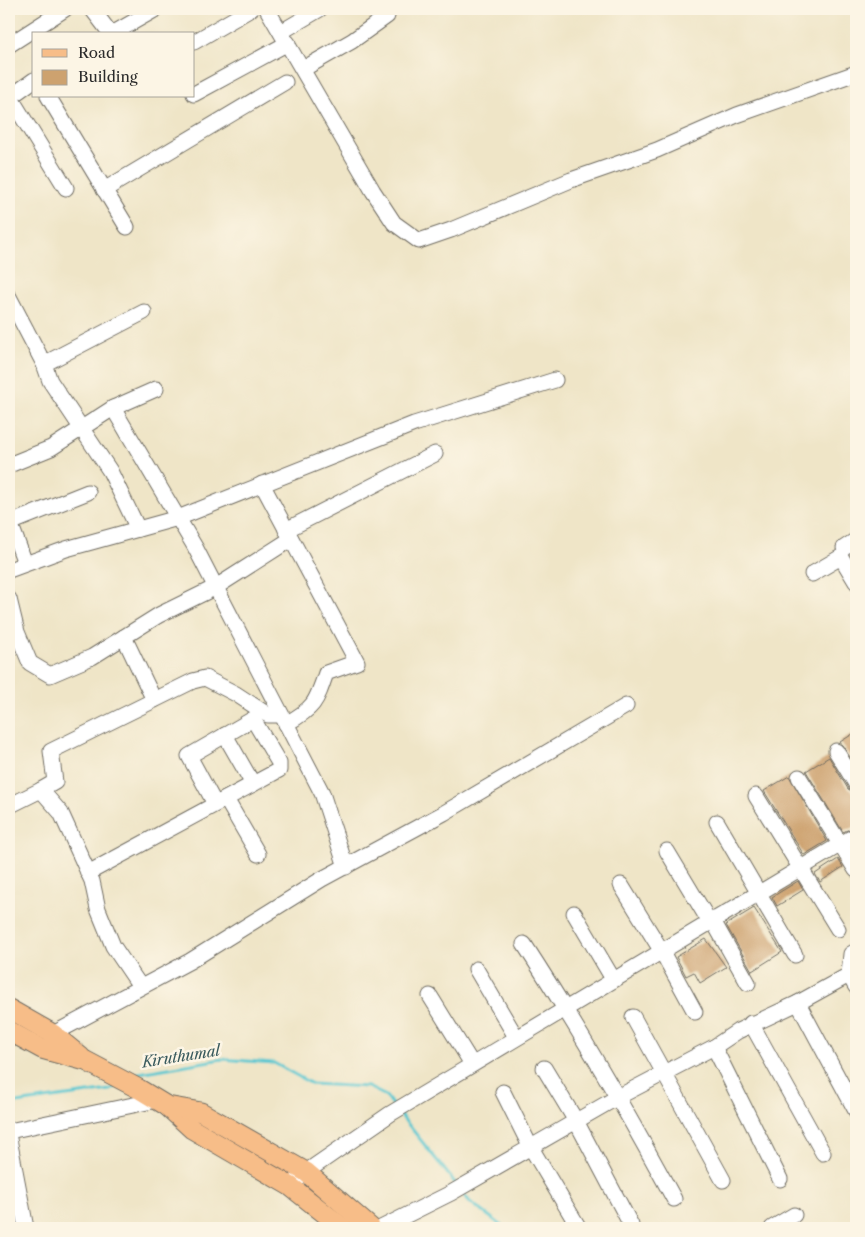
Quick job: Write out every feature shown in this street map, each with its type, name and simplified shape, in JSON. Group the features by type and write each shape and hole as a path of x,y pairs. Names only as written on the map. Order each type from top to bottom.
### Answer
{"main road":[{"path":"9,1010 53,1034 86,1061"},
{"path":"9,1031 42,1049 86,1061 139,1089 162,1103 192,1129 290,1186 343,1228"},
{"path":"162,1103 201,1112 306,1172 371,1228"}],"street":[{"path":"9,45 65,9"},
{"path":"92,9 109,32"},
{"path":"115,32 156,9"},
{"path":"195,41 250,9"},
{"path":"267,9 373,191 394,223 419,242 571,180 636,159 647,152 657,150 737,115 856,73"},
{"path":"195,93 285,37 320,9"},
{"path":"303,69 352,42 387,16"},
{"path":"32,81 9,96 66,188"},
{"path":"104,190 285,82"},
{"path":"49,98 127,228"},
{"path":"9,298 44,364 50,380 110,471 138,529"},
{"path":"44,364 144,312"},
{"path":"9,570 25,563 178,518 414,424 555,380"},
{"path":"9,465 51,448 113,408 156,389"},
{"path":"113,408 216,587 322,793 346,867"},
{"path":"9,599 17,632 30,663 50,676 92,657 159,616 216,587 289,535 435,454"},
{"path":"9,806 55,782 51,751 154,700 205,678 236,694 268,715 284,719 308,711 318,697 326,672 357,662 262,484"},
{"path":"25,563 9,522 88,492"},
{"path":"844,548 856,540"},
{"path":"812,574 841,557 856,582"},
{"path":"124,637 154,700"},
{"path":"53,1034 190,961 322,879 444,813 626,706"},
{"path":"88,873 221,801 279,770 279,763 254,720 189,756 221,801 258,854"},
{"path":"225,735 253,784"},
{"path":"836,752 856,784"},
{"path":"799,777 856,870"},
{"path":"41,790 61,813 88,873 98,909 113,946 140,986"},
{"path":"756,796 838,929"},
{"path":"717,822 795,955"},
{"path":"290,1186 306,1172 407,1103 710,920 856,835"},
{"path":"667,851 748,983"},
{"path":"621,885 661,950 695,1012"},
{"path":"574,913 613,979"},
{"path":"524,944 565,1007 618,1097 674,1199"},
{"path":"381,1228 451,1193 530,1146 714,1047 751,1024 854,977 851,954 856,951"},
{"path":"476,969 516,1037"},
{"path":"430,996 472,1064"},
{"path":"798,1003 856,1111"},
{"path":"633,1017 723,1180"},
{"path":"751,1024 823,1153"},
{"path":"714,1047 780,1179"},
{"path":"544,1068 576,1121 631,1225"},
{"path":"503,1092 530,1146 579,1228"},
{"path":"9,1131 162,1103"},
{"path":"9,1139 26,1228"},
{"path":"772,1228 794,1215"}],"building":[{"path":"856,732 856,766 840,742"},
{"path":"829,757 848,789 856,793 856,826 843,832 806,771"},
{"path":"789,776 827,841 804,855 764,791"},
{"path":"838,859 843,867 820,882 815,874"},
{"path":"798,881 803,890 777,906 772,897"},
{"path":"754,908 782,952 752,971 726,925"},
{"path":"706,939 726,967 700,983 694,972 686,976 676,957"}],"waterway":[{"name":"Kiruthumal","path":"132,1077 139,1073 222,1059 274,1063 312,1084 368,1087 386,1096 393,1106"},
{"name":"Kiruthumal","path":"9,1104 110,1090 118,1085"},
{"name":"Kiruthumal","path":"399,1113 456,1184"},
{"name":"Kiruthumal","path":"461,1191 470,1202 505,1228"}]}
